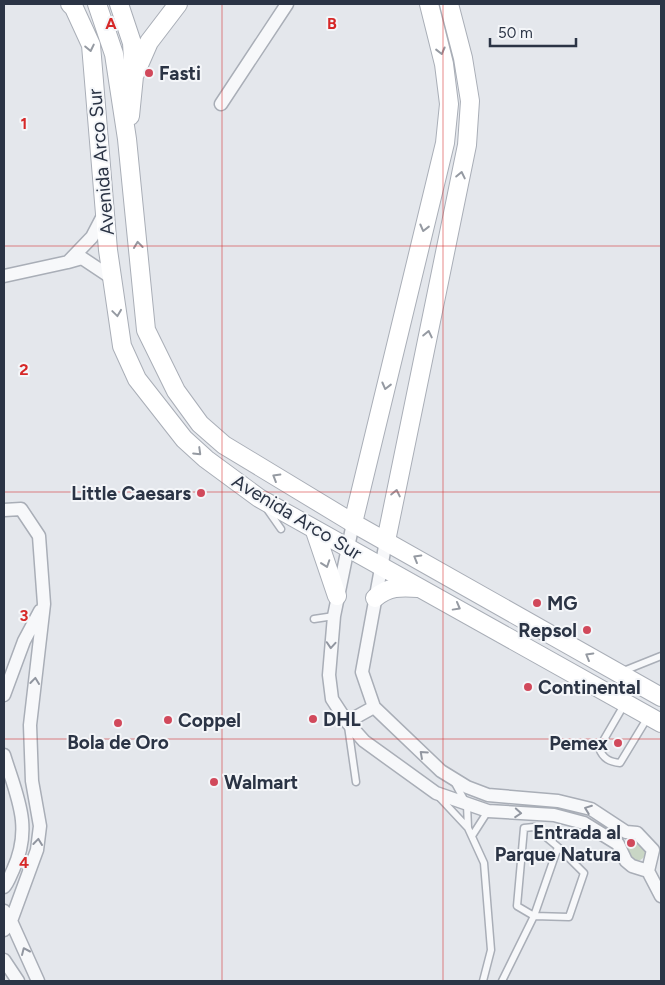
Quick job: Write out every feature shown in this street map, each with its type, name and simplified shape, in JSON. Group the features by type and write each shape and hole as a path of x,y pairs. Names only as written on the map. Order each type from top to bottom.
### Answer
{"main road":[{"name":"Avenida Arco Sur","path":"70,4 74,8 90,45 112,278 122,346 137,379 184,439 220,471 259,498 315,531 423,588 655,719"},
{"name":"Avenida Arco Sur","path":"97,4 114,54 127,139 146,330 176,391 200,424 224,445 353,523 661,697"},
{"path":"119,4 132,43 134,76 127,139"},
{"path":"134,76 149,42 178,4"},
{"path":"353,523 445,143 449,104 444,64 429,4"},
{"path":"386,541 467,146 470,101 463,58 449,4"},
{"path":"114,54 124,71 134,76"},
{"path":"315,531 337,596"},
{"path":"375,598 383,591 396,587 423,588"}],"street":[{"path":"221,104 287,4"},
{"path":"68,262 92,237 106,210"},
{"path":"4,276 82,258 112,278"},
{"path":"4,510 21,510 39,536 44,604 30,725 32,781 40,826 37,850 6,921 38,981"},
{"path":"353,523 337,596 329,675 332,699 346,722 364,741 433,792 488,811 554,815 584,823 618,844 626,861 632,866 648,871"},
{"path":"386,541 380,565 362,672 374,708 446,774 467,787 488,795 558,801 591,809 626,832 637,833 653,850 648,871 661,896"},
{"path":"4,696 24,641 44,604"},
{"path":"346,722 374,708"},
{"path":"4,755 19,805 24,836 17,863 4,887"},
{"path":"433,792 446,774"},
{"path":"618,844 626,832"},
{"path":"4,960 18,981"}],"lane":[{"path":"259,498 281,529"},
{"path":"314,619 334,616"},
{"path":"619,673 661,656"},
{"path":"626,703 599,748 601,755 611,762 620,763 655,719"},
{"path":"346,722 356,782"},
{"path":"446,774 467,805 468,828"},
{"path":"433,792 468,828 484,864 491,950 483,981"},
{"path":"467,805 498,796"},
{"path":"472,836 488,811"},
{"path":"534,827 558,847 584,874 569,917 534,916 517,906 524,828 534,827"},
{"path":"502,981 534,916 558,847"}],"green space":[{"path":"636,841 643,844 646,851 643,858 636,861 629,858 626,851 629,844"}],"place":[{"name":"Fasti","path":"149,73"},
{"name":"Little Caesars","path":"201,493"},
{"name":"MG","path":"537,603"},
{"name":"Repsol","path":"587,630"},
{"name":"Continental","path":"528,687"},
{"name":"DHL","path":"313,719"},
{"name":"Coppel","path":"168,720"},
{"name":"Bola de Oro","path":"118,723"},
{"name":"Pemex","path":"618,743"},
{"name":"Walmart","path":"214,782"},
{"name":"Entrada al Parque Natura","path":"631,843"}]}
